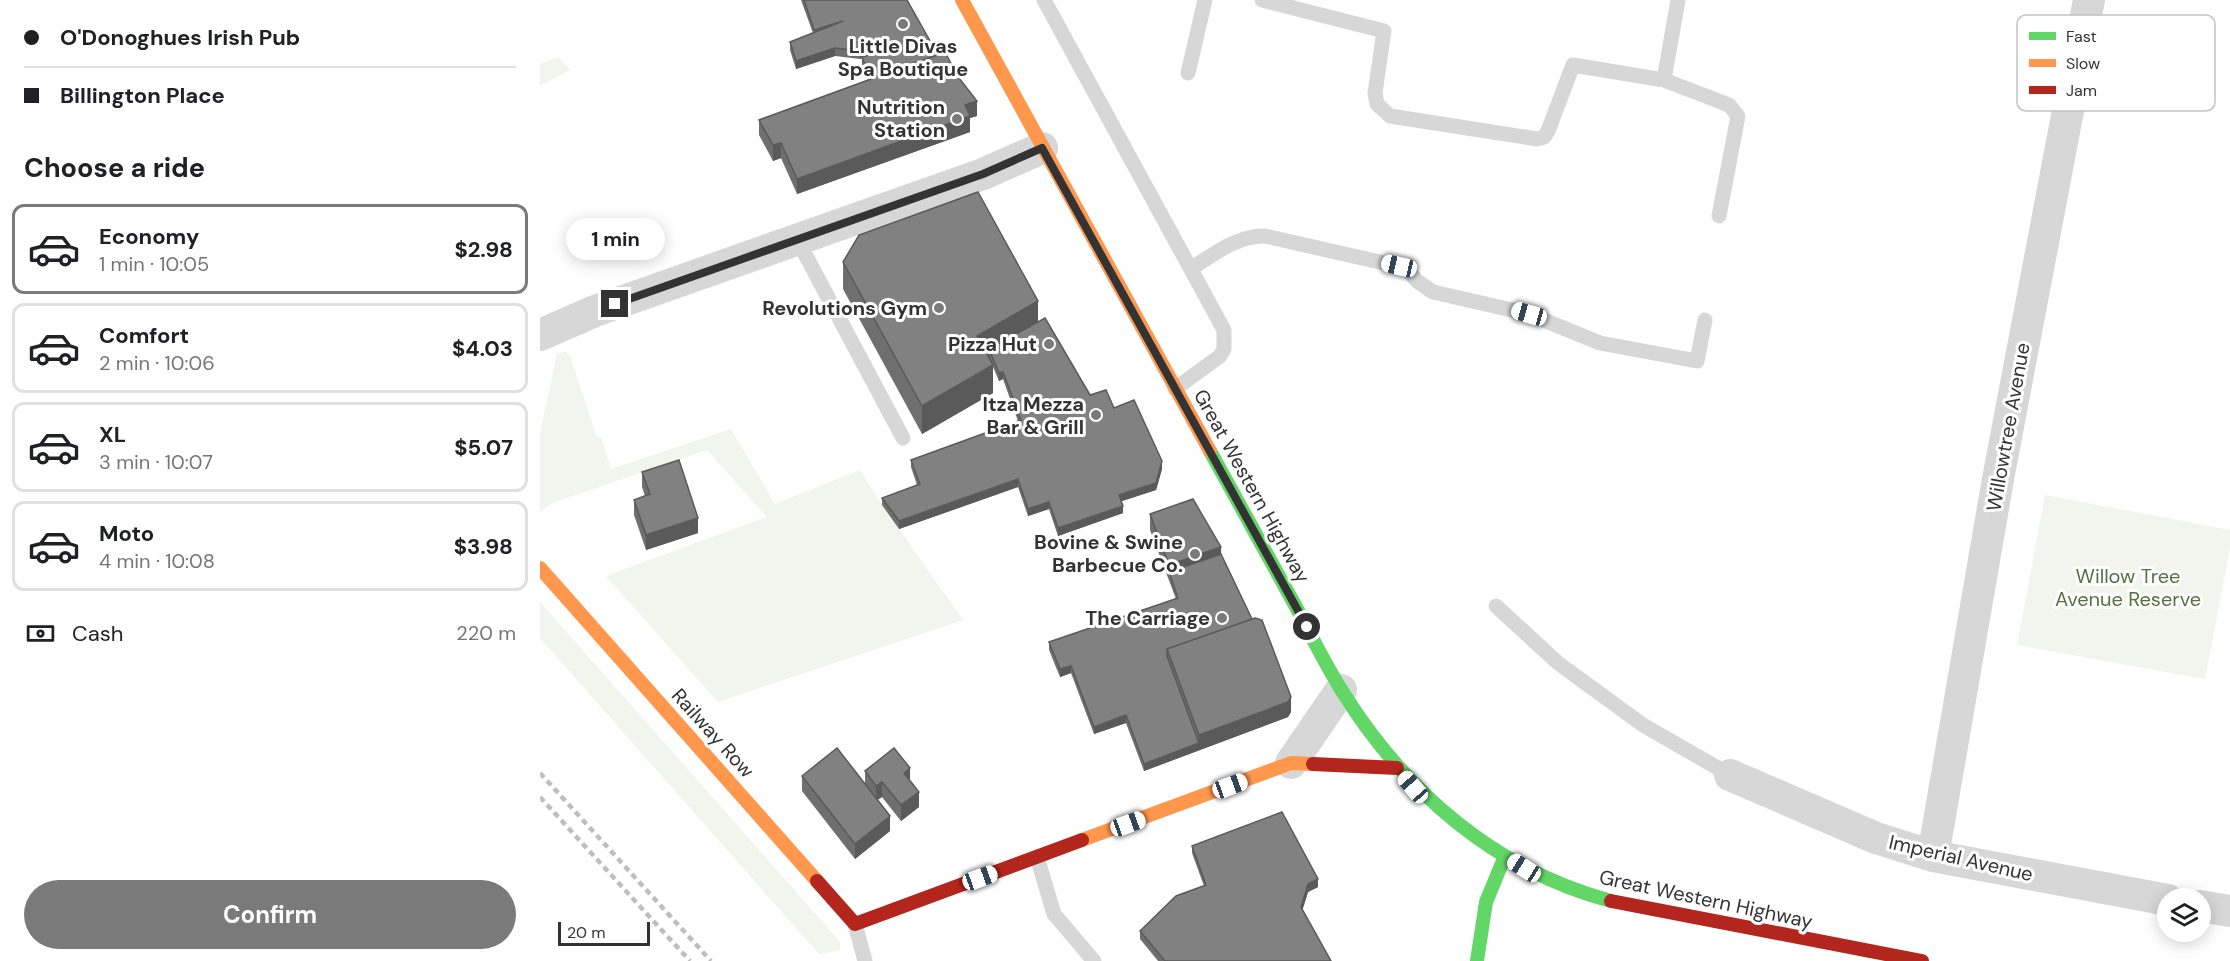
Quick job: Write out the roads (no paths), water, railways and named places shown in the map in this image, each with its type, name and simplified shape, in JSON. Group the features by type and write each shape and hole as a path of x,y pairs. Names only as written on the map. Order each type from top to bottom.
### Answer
{"main road":[{"name":"Great Western Highway","path":"962,0 1341,690 1364,726 1413,787 1458,826 1505,856 1524,868 1577,891 1638,908 1922,961"},
{"name":"Railway Row","path":"540,568 855,924"},
{"path":"855,924 1292,763 1397,768"},
{"path":"1477,961 1486,902 1505,856"}],"street":[{"name":"Willowtree Avenue","path":"2086,15 2089,0"},
{"name":"Willowtree Avenue","path":"1933,856 1998,479 2068,111"},
{"path":"540,335 595,311 983,174 1042,148"},
{"path":"1292,763 1341,690"},
{"name":"Imperial Avenue","path":"1730,776 1876,838 1933,856 2157,898"},
{"path":"2211,908 2230,911"}],"lane":[{"path":"1044,0 1220,320 1225,339 1224,349 1215,362 1175,389"},
{"path":"1188,73 1205,0"},
{"path":"1262,0 1384,31 1375,93 1377,104 1390,116 1536,139 1544,137 1573,65 1664,80 1729,105 1738,116 1719,216"},
{"path":"1664,80 1678,0"},
{"path":"1192,268 1236,242 1254,235 1265,236 1406,268 1417,281 1433,292 1529,314 1600,343 1697,361 1705,320"},
{"path":"798,241 903,438"},
{"path":"1496,606 1558,663 1624,711 1730,776"},
{"path":"1037,857 1054,914 1094,961"},
{"path":"855,924 865,961"}],"railway":[{"path":"540,773 711,961"},
{"path":"540,797 690,961"}],"place":[{"name":"Little Divas Spa Boutique","path":"903,24"},
{"name":"Nutrition Station","path":"957,119"},
{"name":"Revolutions Gym","path":"939,308"},
{"name":"Pizza Hut","path":"1049,344"},
{"name":"Itza Mezza Bar & Grill","path":"1096,415"},
{"name":"Bovine & Swine Barbecue Co.","path":"1195,554"},
{"name":"The Carriage","path":"1222,618"}],"park label":[{"name":"Willow Tree Avenue Reserve","path":"2128,588"}]}
